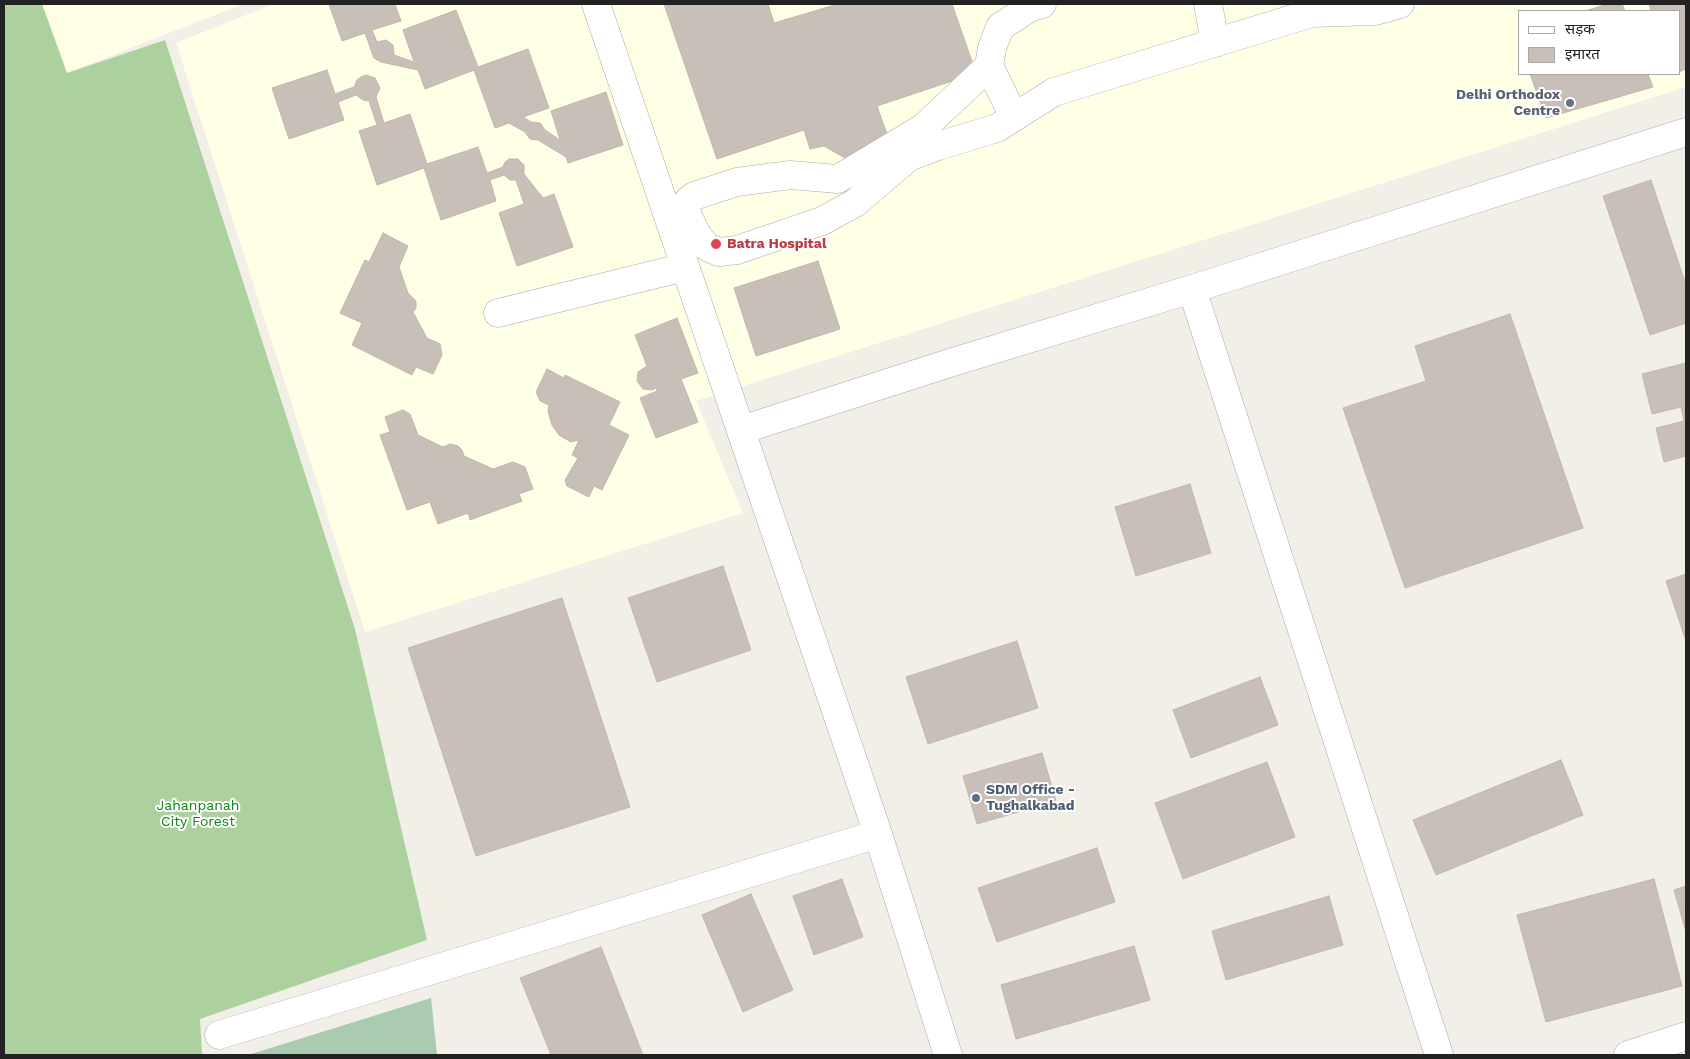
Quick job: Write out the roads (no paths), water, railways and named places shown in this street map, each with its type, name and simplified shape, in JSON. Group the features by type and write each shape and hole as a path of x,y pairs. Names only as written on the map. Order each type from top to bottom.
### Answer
{"street":[{"path":"596,4 878,834 948,1055"},
{"path":"1014,117 989,66 992,48 1000,27 1031,7 1042,4"},
{"path":"1208,4 1215,43"},
{"path":"989,66 923,128 838,180 790,175 737,182 694,196 688,201 685,210 697,235 708,247 719,252 738,250 822,222 855,203 908,157 997,128 1054,92 1215,43 1311,8 1375,11 1400,4"},
{"path":"741,430 1686,132"},
{"path":"498,313 685,267"},
{"path":"1192,289 1439,1055"},
{"path":"219,1035 878,834"},
{"path":"1628,1055 1686,1036"}],"place":[{"name":"Delhi Orthodox Centre","path":"1570,103"},
{"name":"Batra Hospital","path":"716,244"},
{"name":"SDM Office - Tughalkabad","path":"976,798"}],"park label":[{"name":"Jahanpanah City Forest","path":"198,814"}]}
